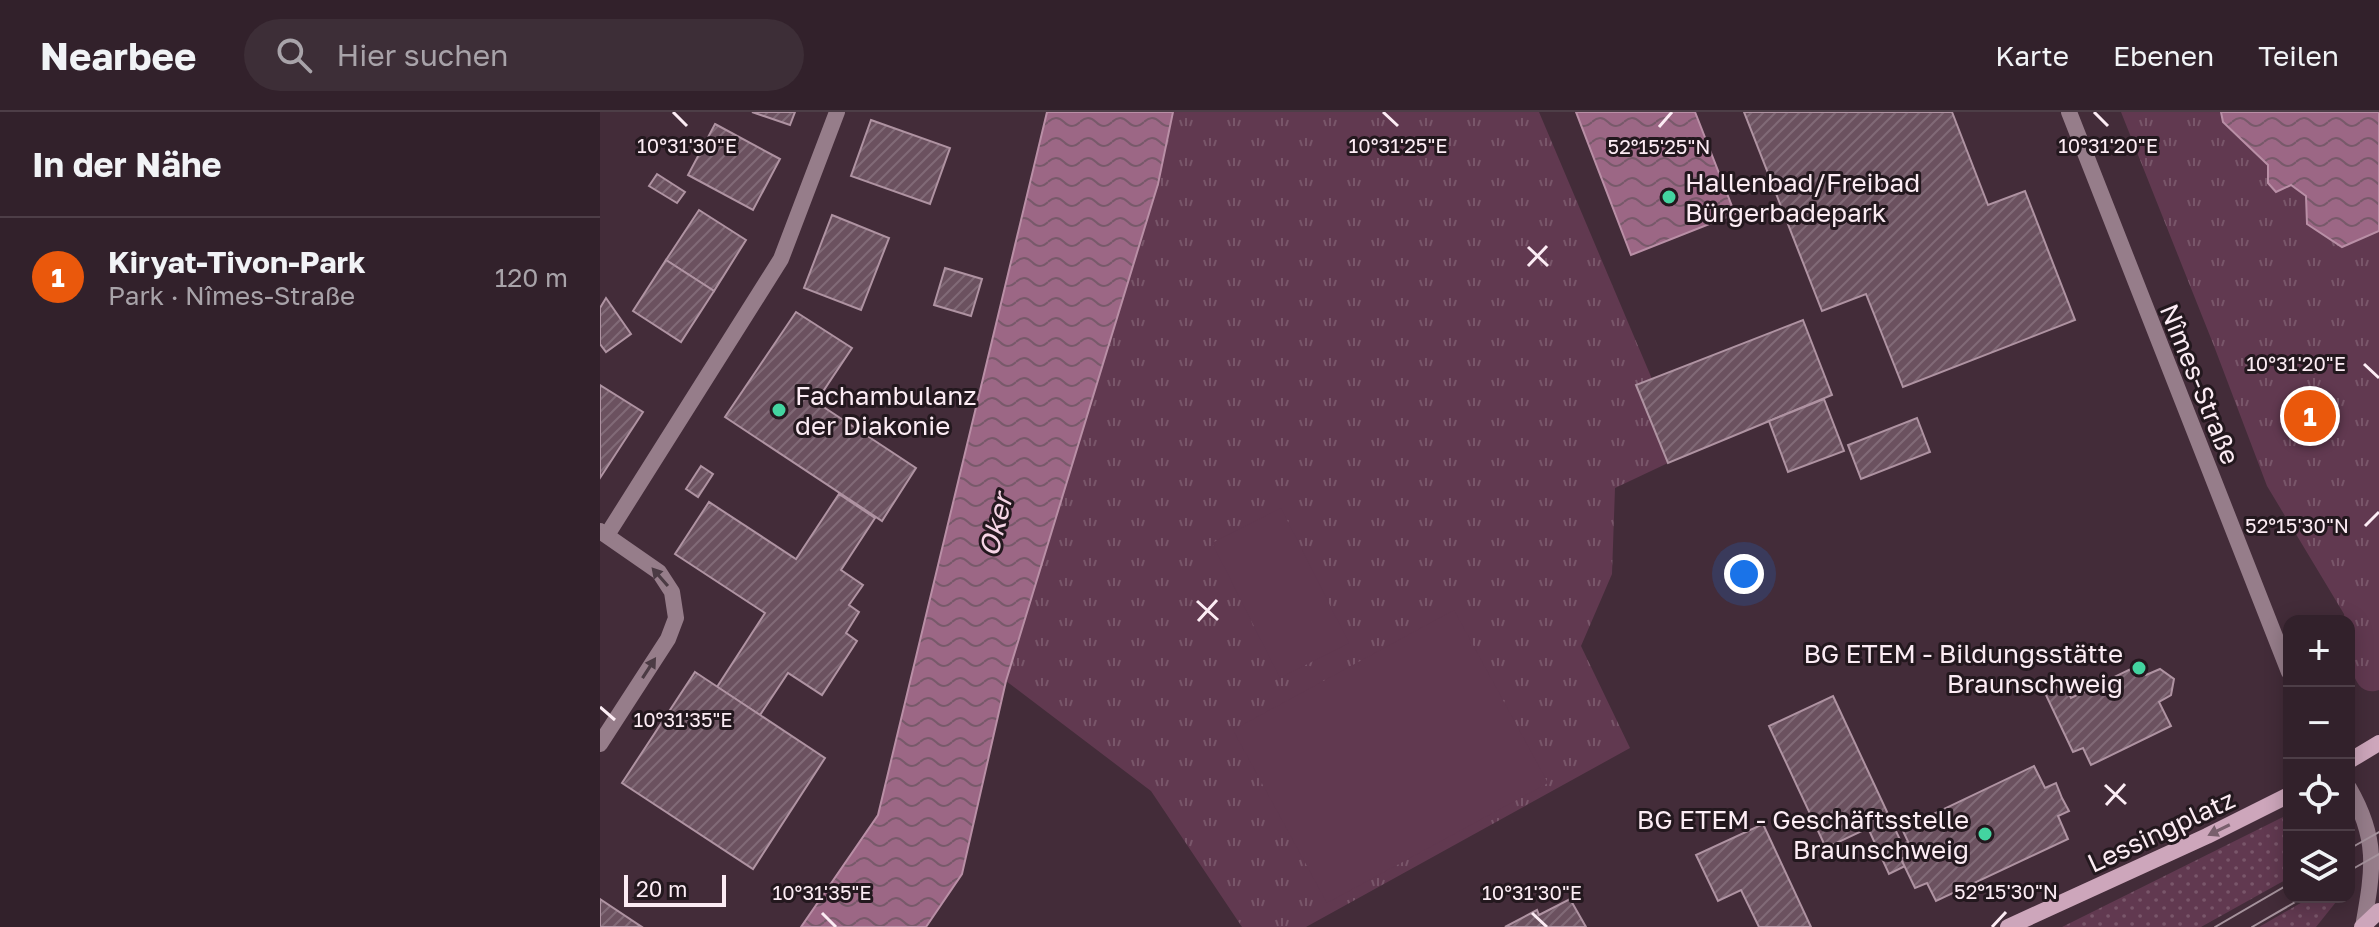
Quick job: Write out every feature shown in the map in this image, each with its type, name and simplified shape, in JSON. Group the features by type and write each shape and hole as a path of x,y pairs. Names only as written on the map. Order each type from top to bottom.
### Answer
{"main road":[{"path":"2352,759 2379,743"},
{"name":"Lessingplatz","path":"2008,927 2283,798"},
{"path":"2362,927 2379,911"}],"street":[{"path":"600,744 668,639 676,618 672,592 659,572 604,533 781,259 837,112"},
{"name":"Nîmes-Straße","path":"2069,112 2283,657"},
{"path":"2355,800 2373,835 2376,856 2362,927"}],"green space":[{"path":"1173,112 1539,112 1652,379 1637,386 1668,463 1615,488 1612,574 1581,646 1630,748 1306,927 1242,927 1151,791 1006,681 1158,184"},
{"path":"2121,112 2379,112 2379,690 2368,691 2360,687 2355,678 2355,615 2344,615 2267,486"},
{"path":"1281,508 1349,643 1280,678 1212,543"},
{"path":"1454,610 1548,783 1327,903 1233,730"},
{"path":"2283,817 2283,881 2201,927 2062,927"},
{"path":"2301,903 2335,903 2316,927 2259,927"}],"water":[{"name":"Oker","path":"1047,112 1173,112 1158,184 1006,681 962,874 926,927 801,927 878,815"},
{"name":"Hallenbad/Freibad Bürgerbadepark","path":"1576,112 1695,112 1735,214 1631,255"},
{"path":"2221,112 2379,112 2379,231 2342,247 2307,224 2306,196 2291,185 2276,192 2268,183 2268,165 2223,122"}],"building":[{"path":"752,112 795,112 790,125"},
{"path":"1744,112 1952,112 1988,205 2025,191 2075,320 1903,387 1866,294 1822,311"},
{"path":"871,120 950,148 930,204 851,176"},
{"path":"715,124 780,159 753,210 688,175"},
{"path":"657,174 685,192 677,203 649,186"},
{"path":"699,210 746,240 714,291 666,260"},
{"path":"832,215 889,238 861,310 804,288"},
{"path":"666,260 714,291 681,342 633,311"},
{"path":"945,268 982,279 971,316 934,305"},
{"path":"606,298 631,334 606,352 600,344 600,308"},
{"name":"Fachambulanz der Diakonie","path":"796,312 852,348 816,402 916,468 882,521 725,417"},
{"path":"1803,320 1832,395 1668,463 1636,385"},
{"path":"600,385 643,412 600,478"},
{"path":"1824,399 1844,451 1788,472 1769,421"},
{"path":"1917,418 1930,452 1861,479 1848,445"},
{"path":"701,466 713,474 698,497 686,489"},
{"path":"839,494 875,518 841,570 863,585 849,605 859,612 846,633 857,641 822,695 788,673 760,715 717,687 765,613 675,554 709,502 796,559"},
{"path":"2141,664 2146,675 2160,669 2174,679 2171,695 2159,702 2171,726 2091,765 2083,748 2073,752 2045,693 2064,683 2071,698"},
{"path":"695,672 825,758 753,869 622,783"},
{"path":"1833,696 1902,844 1908,842 1914,854 1901,859 1905,866 1889,874 1868,828 1826,848 1769,726"},
{"name":"BG ETEM - Geschäftsstelle Braunschweig","path":"2034,766 2045,788 2056,783 2069,811 2058,816 2068,839 1936,901 1927,883 1915,888 1901,859 1914,854 1902,829"},
{"path":"1763,824 1811,927 1759,927 1741,890 1718,901 1696,855"},
{"path":"600,899 642,927 600,927"},
{"path":"1570,899 1586,927 1505,927 1537,910 1539,915"}],"tram line":[{"path":"2355,846 2379,832"},
{"path":"2355,868 2379,854"},
{"path":"2215,927 2283,887"},
{"path":"2252,927 2294,903"}],"place":[{"name":"Hallenbad/Freibad Bürgerbadepark","path":"1669,197"},
{"name":"Fachambulanz der Diakonie","path":"779,410"},
{"name":"Kiryat-Tivon-Park","path":"2310,416"},
{"name":"BG ETEM - Bildungsstätte Braunschweig","path":"2139,668"},
{"name":"BG ETEM - Geschäftsstelle Braunschweig","path":"1985,834"}]}
